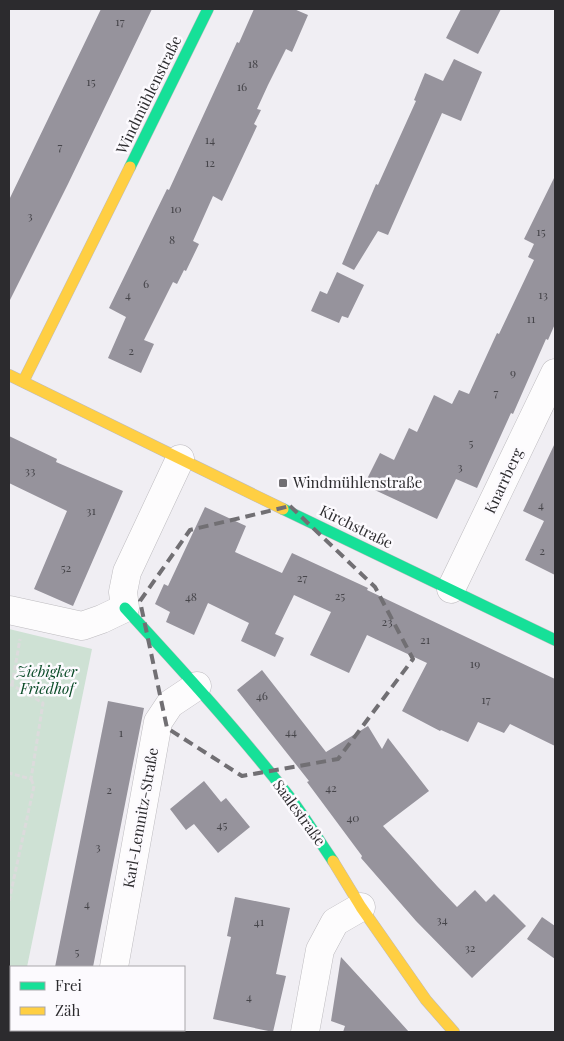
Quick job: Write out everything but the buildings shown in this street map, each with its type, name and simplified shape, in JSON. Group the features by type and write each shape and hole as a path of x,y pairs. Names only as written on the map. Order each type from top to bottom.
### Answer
{"street":[{"name":"Windmühlenstraße","path":"23,382 208,9"},
{"name":"Knarrberg","path":"451,589 555,373"},
{"name":"Kirchstraße","path":"9,375 555,640"},
{"path":"17,612 82,626 124,608 123,592 127,572 180,459"},
{"name":"Saalestraße","path":"124,608 197,686 289,797 426,1000 454,1032"},
{"name":"Karl-Lemnitz-Straße","path":"114,966 158,722 170,704 197,686"},
{"path":"305,1032 320,950 335,922 362,907"}],"path":[{"path":"9,901 34,786 31,779 43,703 10,685 21,632 17,612"},
{"path":"9,773 31,779"}],"highlighted area":[{"path":"290,506 375,587 413,659 338,759 242,776 167,728 140,601 190,530"}],"green space":[{"name":"Ziebigker Friedhof","path":"9,629 92,649 27,966 10,966 10,1031 14,1032 9,1032"}],"traffic: fast":[{"path":"130,167 208,9"},
{"path":"283,509 555,640"},
{"path":"125,608 269,771 294,803 333,861"}],"traffic: slow":[{"path":"23,382 130,167"},
{"path":"9,375 283,509"},
{"path":"333,861 361,907 426,1000 454,1032"}],"place":[{"name":"Windmühlenstraße","path":"283,483"}]}
